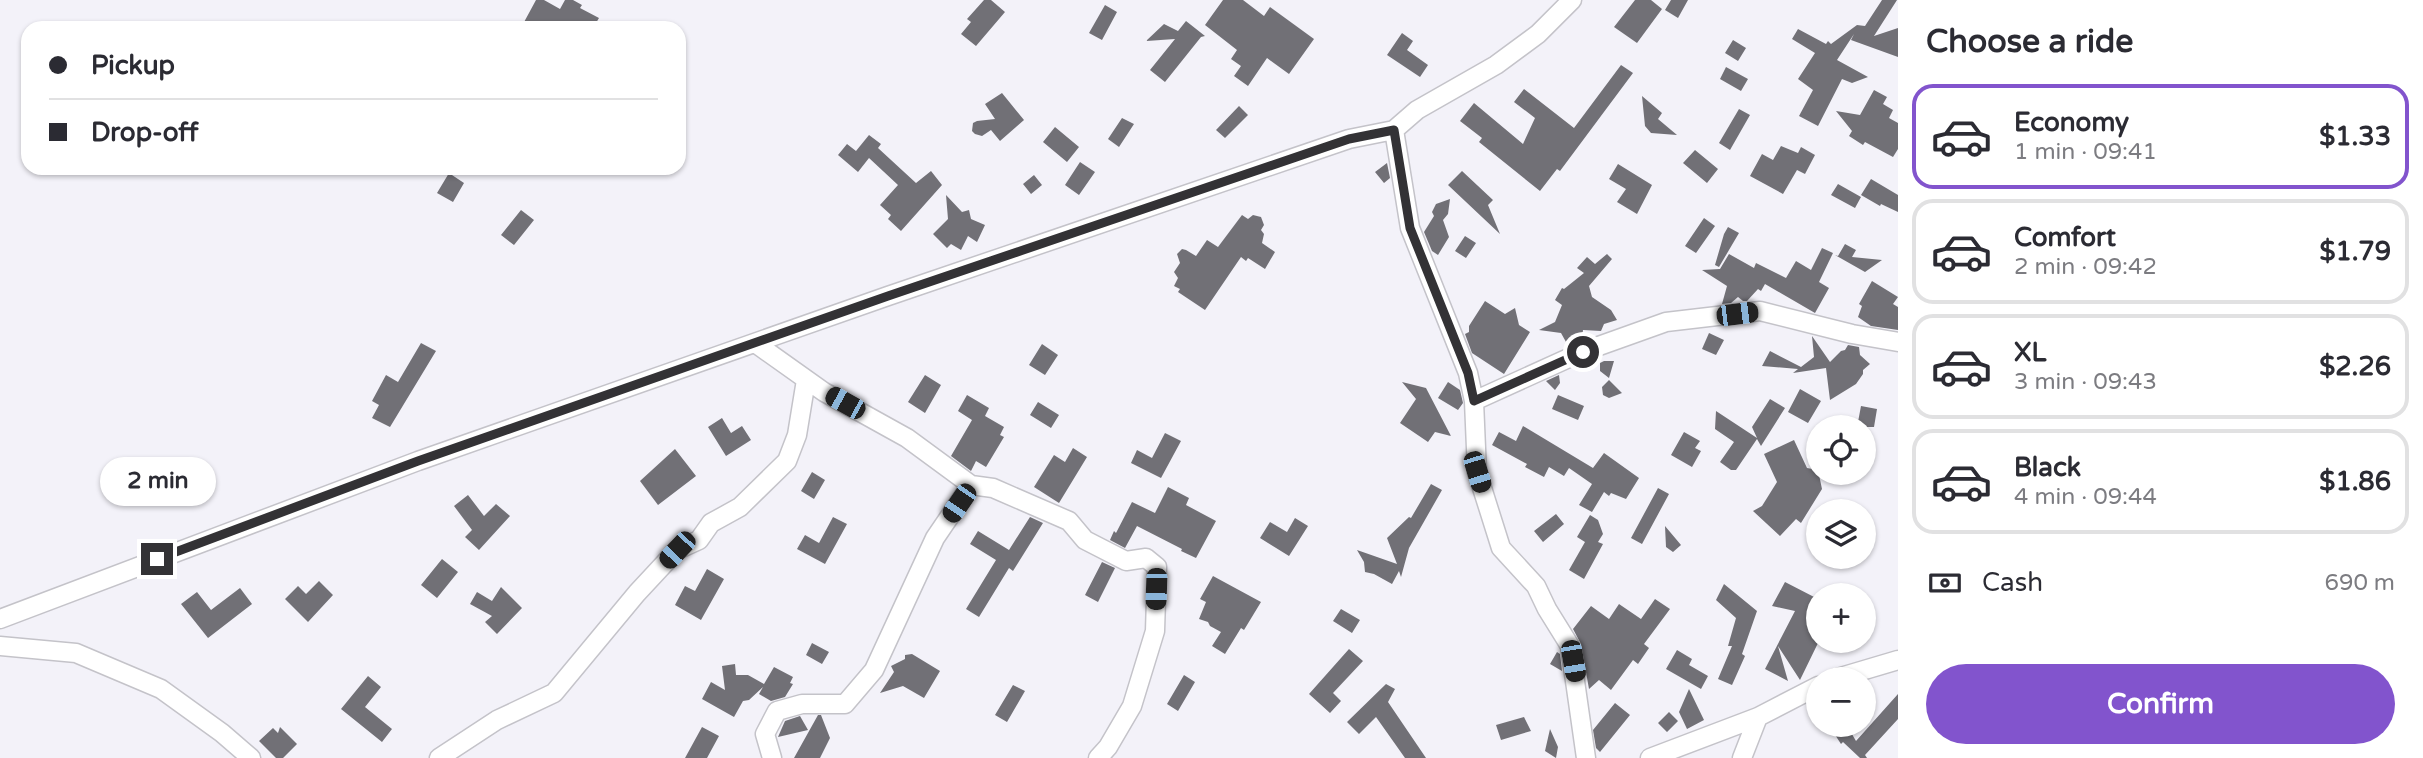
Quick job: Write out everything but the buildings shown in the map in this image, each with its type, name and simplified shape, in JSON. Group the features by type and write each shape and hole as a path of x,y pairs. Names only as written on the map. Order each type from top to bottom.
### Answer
{"street":[{"path":"0,619 418,461 1349,139 1394,130 1417,110 1496,65 1538,34 1572,0"},
{"path":"1394,130 1410,228 1468,373 1474,401 1477,472 1501,548 1536,586 1570,646 1586,758"},
{"path":"1474,401 1583,352 1666,322 1760,311 1852,334 1898,342"},
{"path":"755,343 824,392 907,438 971,485 993,488 1069,521 1085,540 1126,561 1146,558 1157,568 1155,631 1132,706 1108,747 1098,758"},
{"path":"439,758 497,720 554,692 636,593 677,550 699,540 711,523 740,507 786,461 797,435 806,380"},
{"path":"772,758 765,734 777,711 802,704 845,704 874,670 935,538 971,485"},
{"path":"0,646 76,653 161,689 222,733 251,758"},
{"path":"1874,667 1898,660"},
{"path":"1650,758 1758,717 1806,692"},
{"path":"1742,758 1758,717"}],"route":[{"path":"157,559 418,461 888,296 1349,139 1394,130 1410,228 1468,373 1474,401 1583,352"}]}
